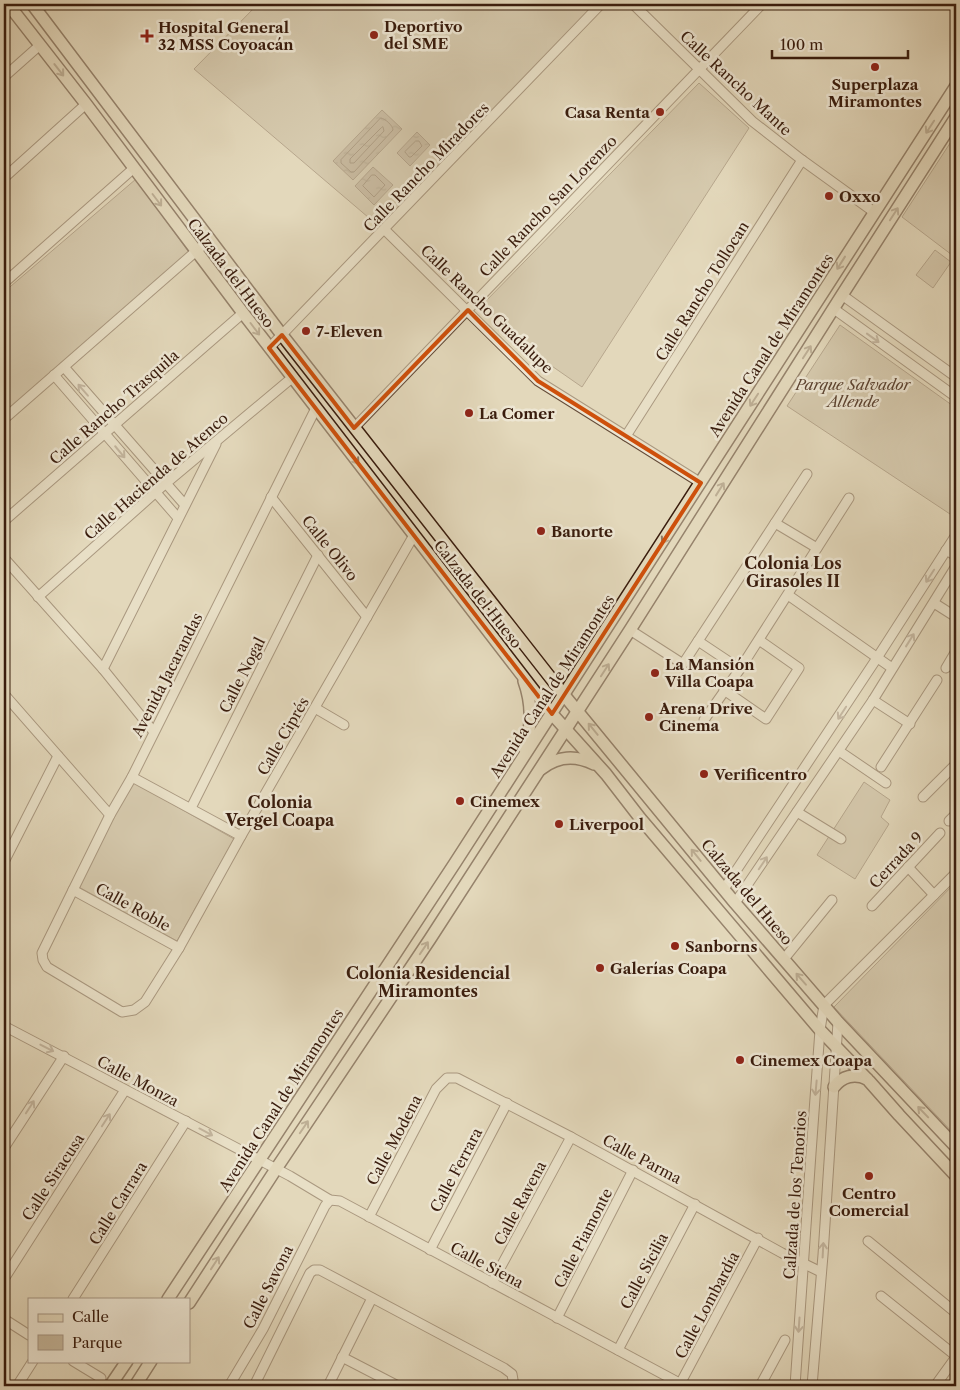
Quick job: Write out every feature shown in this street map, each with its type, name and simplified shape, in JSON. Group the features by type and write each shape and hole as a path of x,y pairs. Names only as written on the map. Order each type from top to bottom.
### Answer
{"main road":[{"name":"Calzada del Hueso","path":"8,4 86,104 269,348 552,714 606,774 640,818 820,1030 870,1080 899,1116 956,1176"},
{"name":"Calzada del Hueso","path":"32,4 282,336 564,694 735,903 838,1022 956,1147"},
{"name":"Avenida Canal de Miramontes","path":"169,1298 552,714 956,86"},
{"path":"190,1301 276,1168 428,942 578,711 956,117"},
{"path":"515,770 524,751 530,720 528,696 520,673"},
{"path":"537,774 552,762 559,759 574,758 595,765 606,774"},
{"path":"834,1087 841,1080 851,1076 861,1076 870,1080"},
{"path":"110,1386 126,1362"},
{"path":"135,1386 150,1362"}],"street":[{"name":"Calle Rancho Miradores","path":"269,348 385,230 601,4"},
{"name":"Calle Rancho Mante","path":"633,4 752,121 874,212"},
{"name":"Calle Rancho San Lorenzo","path":"354,428 762,4"},
{"path":"4,77 40,45"},
{"path":"4,178 86,104"},
{"name":"Calle Rancho Tollocan","path":"626,436 802,160"},
{"path":"4,283 134,168"},
{"name":"Calle Rancho Guadalupe","path":"385,230 538,381 701,483"},
{"path":"4,419 210,239"},
{"path":"842,295 956,377"},
{"path":"834,309 956,397"},
{"name":"Calle Rancho Trasquila","path":"4,521 243,313"},
{"path":"64,367 185,505"},
{"path":"54,375 178,518"},
{"name":"Calle Hacienda de Atenco","path":"38,597 155,492 293,377"},
{"name":"Avenida Jacarandas","path":"145,1002 134,1010 122,1012 47,967 42,953 316,408"},
{"path":"102,670 218,439"},
{"path":"630,630 683,664 807,474"},
{"name":"Calle Olivo","path":"271,497 368,617"},
{"path":"704,720 759,640 849,498"},
{"path":"776,523 817,548"},
{"name":"Calle Ciprés","path":"145,1002 179,948 241,836 414,535"},
{"path":"724,889 878,658 956,535"},
{"path":"946,550 956,556"},
{"name":"Calle Nogal","path":"191,808 318,555"},
{"path":"4,558 154,731"},
{"path":"735,903 873,700 956,566"},
{"path":"788,595 892,668"},
{"path":"934,603 956,617"},
{"path":"724,690 766,719 799,668 759,640"},
{"path":"698,641 740,669"},
{"path":"946,668 956,651"},
{"path":"881,768 937,680"},
{"path":"4,694 110,815"},
{"path":"873,700 910,724"},
{"path":"315,708 344,725"},
{"path":"839,751 886,783"},
{"path":"4,862 58,756"},
{"path":"923,797 956,764"},
{"path":"132,777 241,836"},
{"path":"799,777 814,788"},
{"path":"797,812 841,839"},
{"path":"949,821 956,814"},
{"name":"Cerrada 9","path":"872,906 940,834"},
{"path":"908,867 934,896"},
{"path":"824,1005 956,873"},
{"name":"Calle Roble","path":"74,890 179,948"},
{"path":"784,959 832,900"},
{"name":"Calzada de los Tenorios","path":"795,1386 820,1030 824,1005"},
{"name":"Calzada de los Tenorios","path":"812,1386 838,1022"},
{"name":"Calle Monza","path":"4,1026 276,1168"},
{"path":"4,1148 64,1056"},
{"name":"Calle Parma","path":"447,1078 464,1080 821,1272"},
{"name":"Calle Modena","path":"369,1217 436,1089 447,1078"},
{"name":"Calle Siracusa","path":"4,1279 125,1090"},
{"name":"Calle Ferrara","path":"430,1250 507,1103"},
{"name":"Calle Carrara","path":"74,1298 186,1122"},
{"name":"Calle Ravena","path":"492,1283 571,1137"},
{"name":"Calle Siena","path":"276,1168 330,1200 340,1201 683,1385"},
{"name":"Calle Piamonte","path":"557,1318 633,1170"},
{"name":"Calle Savona","path":"229,1386 263,1329 325,1206 330,1200"},
{"name":"Calle Sicilia","path":"618,1350 695,1204"},
{"name":"Calle Lombardía","path":"683,1385 758,1238"},
{"path":"868,1241 956,1313"},
{"path":"254,1386 310,1273 314,1270 320,1270 504,1368 512,1374 514,1386"},
{"path":"881,1296 956,1357 935,1386"},
{"path":"328,1386 372,1298"},
{"path":"801,1298 819,1298"},
{"path":"4,1319 28,1334"},
{"path":"760,1386 785,1340"},
{"path":"342,1357 398,1386"},
{"path":"17,1386 32,1362"},
{"path":"75,1362 101,1378"}],"highlighted area":[{"path":"468,310 538,381 701,483 552,714 269,348 282,335 354,428"}],"green space":[{"path":"258,4 598,4 382,229 194,69"},
{"path":"699,83 749,128 582,387 536,355 483,304"},
{"path":"956,134 956,258 902,217"},
{"path":"136,179 190,254 4,415 4,292"},
{"path":"935,250 951,262 933,288 916,275"},
{"name":"Parque Salvador Allende","path":"840,325 956,408 956,511 953,516 787,406"},
{"path":"130,780 234,839 177,941 77,886"},
{"path":"864,782 890,800 881,817 889,824 855,879 817,855"},
{"path":"956,882 956,1136 834,1007"}],"water":[{"path":"382,110 402,129 353,180 333,161"},
{"path":"417,132 430,145 410,166 397,153"},
{"path":"373,167 393,185 374,205 355,186"}],"place":[{"name":"Deportivo del SME","path":"374,35"},
{"name":"Hospital General 32 MSS Coyoacán","path":"147,36"},
{"name":"Superplaza Miramontes","path":"875,67"},
{"name":"Casa Renta","path":"660,112"},
{"name":"Oxxo","path":"829,196"},
{"name":"7-Eleven","path":"306,331"},
{"name":"La Comer","path":"469,413"},
{"name":"Banorte","path":"541,531"},
{"name":"La Mansión Villa Coapa","path":"655,673"},
{"name":"Arena Drive Cinema","path":"649,717"},
{"name":"Verificentro","path":"704,774"},
{"name":"Cinemex","path":"460,801"},
{"name":"Liverpool","path":"559,824"},
{"name":"Sanborns","path":"675,946"},
{"name":"Galerías Coapa","path":"600,968"},
{"name":"Cinemex Coapa","path":"740,1060"},
{"name":"Centro Comercial","path":"869,1176"}],"district":[{"name":"Colonia Los Girasoles II","path":"793,572"},
{"name":"Colonia Vergel Coapa","path":"280,811"},
{"name":"Colonia Residencial Miramontes","path":"428,982"}]}
